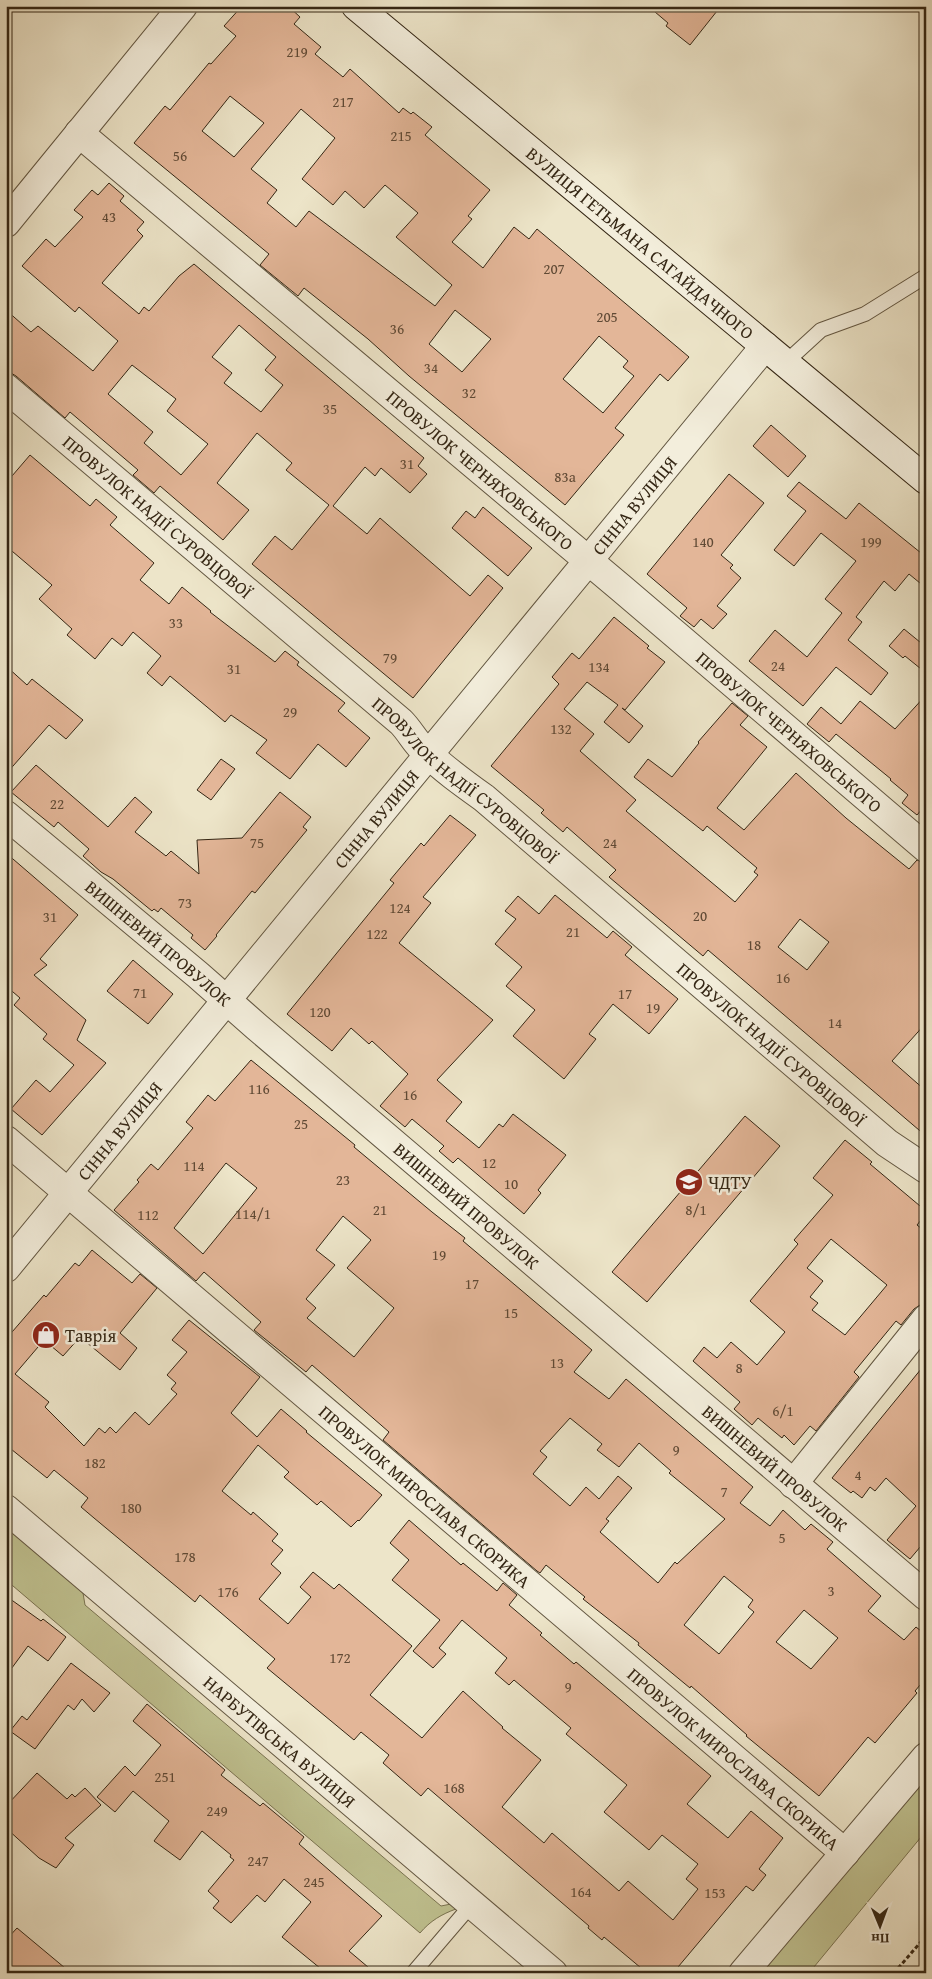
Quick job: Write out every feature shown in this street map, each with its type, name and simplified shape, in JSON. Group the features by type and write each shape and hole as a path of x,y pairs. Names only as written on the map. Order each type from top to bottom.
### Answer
{"street":[{"path":"6,223 183,6"},
{"name":"ВУЛИЦЯ ГЕТЬМАНА САГАЙДАЧНОГО","path":"356,6 926,480"},
{"name":"ПРОВУЛОК ЧЕРНЯХОВСЬКОГО","path":"79,133 589,561 926,848"},
{"name":"СІННА ВУЛИЦЯ","path":"6,1268 589,561 775,355"},
{"name":"ПРОВУЛОК НАДІЇ СУРОВЦОВОЇ","path":"6,388 401,722 429,755 452,775 484,798 886,1143 926,1169"},
{"name":"ВИШНЕВИЙ ПРОВУЛОК","path":"6,815 227,1000 926,1596"},
{"name":"ПРОВУЛОК МИРОСЛАВА СКОРИКА","path":"6,1140 845,1853"},
{"path":"793,1484 926,1319"},
{"name":"НАРБУТІВСЬКА ВУЛИЦЯ","path":"6,1509 553,1973"},
{"path":"743,1973 926,1757"}],"lane":[{"path":"775,355 821,330 865,314 926,276"},
{"path":"413,1973 472,1904"}],"path":[{"path":"894,1973 926,1936"}],"green space":[{"path":"6,1525 82,1587 85,1605 441,1906 451,1904 456,1909 437,1918 420,1933 6,1580"},
{"path":"926,1776 926,1831 809,1973 759,1973"}],"building":[{"path":"242,6 288,6 300,17 294,24 321,47 315,54 343,77 350,69 399,113 403,108 411,114 413,112 432,127 425,135 490,190 468,216 472,219 452,242 483,268 514,227 529,239 537,229 689,357 668,381 660,374 615,428 624,435 565,505 409,376 368,339 304,288 298,296 260,265 269,254 134,143 165,106 170,110 209,63 211,64 236,36 224,26","holes":["230,96 264,123 234,157 202,131","301,109 335,138 302,179 333,205 345,191 364,208 385,185 418,213 396,237 452,285 435,306 309,211 296,227 267,203 277,190 251,169","455,310 491,339 462,372 429,344","599,336 628,361 623,367 634,376 603,413 563,379"]},
{"path":"648,6 721,6 690,45 666,26 668,23"},
{"path":"109,183 124,196 120,201 144,222 137,230 143,236 102,283 139,314 144,307 149,311 179,276 194,264 424,458 418,466 427,474 410,493 381,468 375,476 365,467 333,506 367,534 380,518 470,596 488,575 503,588 413,698 252,564 275,536 292,550 329,505 286,470 292,463 257,433 217,483 249,510 223,540 160,486 154,493 133,475 138,470 70,412 65,418 16,376 6,370 6,310 31,332 38,326 93,371 118,341 79,307 75,312 22,266 46,239 55,247 83,217 74,210 92,190 98,195","holes":["239,325 276,357 265,370 283,385 261,412 224,383 232,373 212,357","132,365 176,399 167,411 208,444 181,475 144,443 153,432 108,394"]},
{"path":"771,425 806,456 788,477 753,446"},
{"path":"30,455 90,506 96,499 117,517 110,525 154,563 140,580 169,604 182,587 210,612 275,662 285,651 299,662 297,665 345,703 338,711 370,738 346,767 318,744 290,779 256,753 267,740 231,715 225,722 170,676 162,686 147,673 161,656 133,632 122,646 112,638 95,659 67,635 72,629 39,599 52,585 6,546 6,483"},
{"path":"729,474 764,503 721,555 733,565 730,568 741,578 717,606 727,614 713,629 701,619 694,627 680,616 687,608 647,574"},
{"path":"799,482 846,519 859,503 926,557 926,588 909,574 895,591 884,581 856,617 862,622 848,640 888,673 871,695 836,667 803,706 749,661 775,630 807,657 842,613 825,599 856,561 821,533 794,566 774,550 806,511 787,496"},
{"path":"483,507 532,548 508,576 452,528 466,511 475,518"},
{"path":"614,617 665,662 625,710 622,708 643,726 629,743 604,722 618,705 587,682 564,709 594,734 580,751 636,800 626,811 735,902 758,875 754,872 757,868 707,826 703,831 634,777 648,759 672,777 698,742 732,703 748,716 740,725 767,747 717,808 744,830 796,773 846,818 909,869 917,860 926,863 926,1023 892,1061 926,1091 926,1136 708,950 703,956 609,877 616,870 567,827 563,832 541,813 544,810 491,766 559,684 552,677 572,653 579,659","holes":["800,919 829,942 807,970 778,947"]},
{"path":"904,629 926,647 926,673 889,646"},
{"path":"6,666 27,685 32,679 83,720 66,739 49,725 6,774"},
{"path":"926,695 926,810 923,808 917,815 902,803 908,795 891,779 836,734 829,742 807,724 821,707 841,724 860,701 895,729"},
{"path":"221,759 235,769 211,800 197,790"},
{"path":"36,765 108,827 135,797 152,812 135,832 166,856 171,851 199,874 197,840 242,838 280,792 311,817 303,827 307,830 255,893 252,891 205,950 191,938 193,935 161,908 158,912 154,909 152,911 113,879 101,872 83,856 89,849 58,822 54,827 11,792"},
{"path":"450,815 476,835 423,897 431,903 399,943 493,1020 437,1080 462,1102 446,1121 479,1148 499,1124 503,1127 513,1114 566,1155 538,1190 541,1193 524,1214 458,1158 453,1163 439,1151 444,1146 412,1119 405,1127 380,1106 408,1074 372,1041 369,1044 351,1028 332,1051 287,1014 394,883 390,880 421,843 424,846"},
{"path":"6,853 78,915 40,959 47,965 34,975 86,1020 77,1040 106,1063 42,1135 11,1109 36,1080 50,1092 74,1065 43,1039 47,1034 14,1005 20,998 6,986"},
{"path":"555,895 607,938 613,931 632,947 625,955 678,999 649,1034 613,1004 589,1034 596,1039 564,1079 513,1036 535,1010 506,986 522,967 495,944 516,919 505,911 518,896 539,914"},
{"path":"133,960 173,994 148,1024 107,991"},
{"path":"251,1060 465,1238 463,1241 592,1350 574,1372 609,1399 626,1379 753,1487 740,1503 770,1526 783,1510 805,1530 811,1524 833,1542 827,1549 881,1596 868,1611 904,1640 916,1627 926,1635 926,1678 915,1691 917,1693 875,1743 868,1737 819,1796 746,1736 691,1686 690,1688 638,1645 639,1643 583,1599 585,1597 546,1565 540,1573 537,1571 383,1440 389,1432 312,1365 306,1372 254,1330 261,1322 204,1272 196,1281 114,1210 139,1182 137,1180 151,1164 158,1170 193,1128 186,1122 208,1095 215,1101","holes":["226,1163 257,1188 203,1254 174,1228","343,1216 371,1240 347,1268 394,1308 354,1357 307,1318 316,1308 306,1299 335,1265 316,1250","570,1418 602,1444 597,1450 619,1467 639,1443 671,1471 669,1473 725,1519 677,1564 675,1562 658,1583 600,1532 609,1521 606,1519 632,1488 618,1476 599,1499 586,1487 570,1506 533,1474 547,1457 540,1451","724,1576 753,1600 748,1607 754,1612 719,1654 684,1625","804,1610 838,1638 811,1669 776,1642"]},
{"path":"745,1116 780,1146 647,1302 612,1272"},
{"path":"845,1140 872,1162 870,1164 926,1211 926,1214 917,1225 926,1232 926,1304 914,1309 901,1325 896,1321 854,1372 859,1377 816,1431 810,1426 794,1445 784,1435 782,1438 758,1418 752,1425 734,1409 740,1402 693,1361 704,1347 717,1358 731,1342 757,1365 785,1332 750,1301 798,1244 794,1240 833,1195 813,1178","holes":["831,1239 887,1285 845,1335 812,1310 818,1303 810,1297 823,1281 807,1268"]},
{"path":"92,1250 132,1283 140,1274 157,1288 120,1333 137,1348 120,1370 80,1337 63,1356 44,1340 15,1374 49,1402 45,1407 84,1446 99,1428 105,1433 110,1427 116,1433 135,1412 149,1425 177,1394 171,1389 176,1383 167,1375 187,1352 172,1340 189,1320 260,1377 231,1413 257,1437 281,1409 382,1495 359,1521 351,1527 321,1501 317,1505 284,1477 289,1472 258,1445 222,1491 251,1515 253,1512 278,1534 272,1541 283,1550 271,1564 281,1573 259,1599 288,1624 311,1597 300,1587 313,1572 334,1589 339,1584 412,1646 370,1695 422,1738 463,1691 502,1728 541,1760 502,1807 544,1843 552,1833 619,1891 628,1881 673,1920 698,1889 686,1879 698,1864 662,1835 649,1850 604,1812 627,1785 566,1734 571,1728 514,1680 509,1685 495,1673 507,1658 462,1620 439,1648 446,1654 433,1668 413,1651 440,1620 392,1580 409,1560 390,1543 409,1520 461,1565 463,1563 497,1591 503,1583 517,1595 509,1605 542,1633 540,1635 574,1664 576,1662 711,1776 687,1804 728,1838 751,1811 783,1838 759,1869 766,1875 753,1891 746,1886 673,1973 647,1973 604,1937 602,1940 588,1928 589,1926 428,1788 421,1796 383,1763 389,1755 361,1732 354,1740 267,1668 275,1659 200,1595 195,1602 81,1507 88,1498 54,1470 47,1478 6,1445 6,1339 44,1295 46,1297 75,1263 79,1266"},
{"path":"926,1363 926,1540 910,1559 887,1540 916,1506 886,1478 875,1491 870,1487 862,1498 853,1491 851,1493 832,1478"},
{"path":"6,1596 41,1621 43,1619 66,1637 48,1661 28,1646 6,1676"},
{"path":"71,1663 110,1693 94,1712 82,1699 74,1710 68,1705 35,1749 10,1731 22,1716 27,1720"},
{"path":"147,1704 225,1770 221,1775 260,1806 263,1803 304,1837 299,1844 382,1916 349,1951 375,1973 326,1973 282,1937 311,1902 284,1879 265,1902 257,1895 231,1923 213,1908 219,1901 208,1891 234,1860 230,1857 231,1855 202,1831 180,1860 154,1841 169,1821 133,1791 115,1812 97,1797 125,1766 135,1776 161,1745 133,1721"},
{"path":"37,1773 67,1799 72,1794 75,1797 85,1788 101,1805 65,1838 74,1845 56,1868 39,1858 6,1828 6,1806"},
{"path":"17,1928 71,1973 6,1973 6,1940"}],"place":[{"name":"ЧДТУ","path":"689,1182"},
{"name":"Таврія","path":"46,1335"}]}
